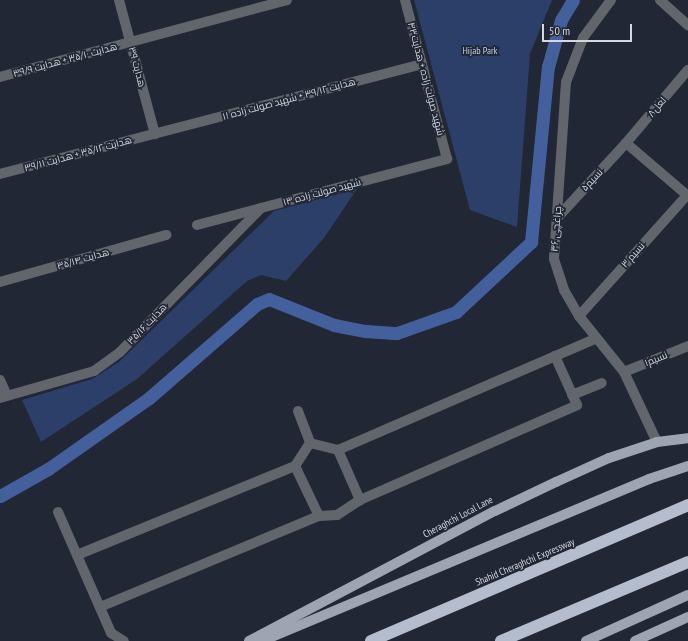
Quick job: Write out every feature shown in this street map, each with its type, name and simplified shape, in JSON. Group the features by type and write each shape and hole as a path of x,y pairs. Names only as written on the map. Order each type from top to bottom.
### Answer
{"highway":[{"name":"Shahid Cheraghchi Expressway","path":"371,641 688,505"},
{"path":"501,641 688,562"}],"main road":[{"name":"Cheraghchi Local Lane","path":"249,641 495,511 609,458 657,442 688,438"},
{"path":"262,641 649,479 688,466"},
{"path":"586,641 688,595"},
{"path":"635,641 688,617"}],"street":[{"name":"هدایت ۳۹","path":"119,0 155,134"},
{"name":"هدایت ۳۵/۱۰ + هدایت ۳۹/۹","path":"0,77 287,0"},
{"name":"شهید صولت زاده + هدایت۴۳","path":"405,0 447,159"},
{"name":"چراغچی ۳۶","path":"611,0 582,38 566,82 554,259 564,290 579,316 595,339 624,372 657,442"},
{"path":"660,0 688,25"},
{"name":"هدایت ۳۹/۱۲ + شهید صولت زاده ۱۱","path":"155,134 422,64"},
{"name":"لعل۸","path":"626,143 688,70"},
{"name":"هدایت ۳۵/۱۲ + هدایت ۳۹/۱۱","path":"0,174 155,134"},
{"name":"نسیم۵","path":"558,217 626,143"},
{"path":"626,143 687,195"},
{"name":"شهید صولت زاده ۱۳","path":"197,225 447,159"},
{"name":"نسیم ۳","path":"579,316 687,195"},
{"name":"هدایت ۳۵/۱۶","path":"4,397 94,371 120,352 261,208"},
{"name":"هدایت ۳۵/۱۴","path":"0,282 166,235"},
{"path":"310,443 338,450 595,339"},
{"name":"نسیم۱","path":"624,372 688,346"},
{"path":"100,607 319,516 337,515 360,500 577,405 555,356"},
{"path":"0,380 4,397"},
{"path":"572,395 602,384"},
{"path":"298,411 310,443"},
{"path":"77,555 295,466 310,443"},
{"path":"338,450 360,500"},
{"path":"295,466 319,516"},
{"path":"58,512 100,607 110,637 124,641"}],"green space":[{"name":"Hijab Park","path":"414,0 552,0 530,54 517,227 470,210"},
{"path":"357,189 324,238 286,281 261,275 247,281 137,379 41,442 22,400 92,379 119,362 274,211"}],"waterway":[{"path":"0,496 48,469 149,398 257,304 269,299 334,325 366,331 397,333 456,312 531,242 548,67 561,20 573,0"}]}
